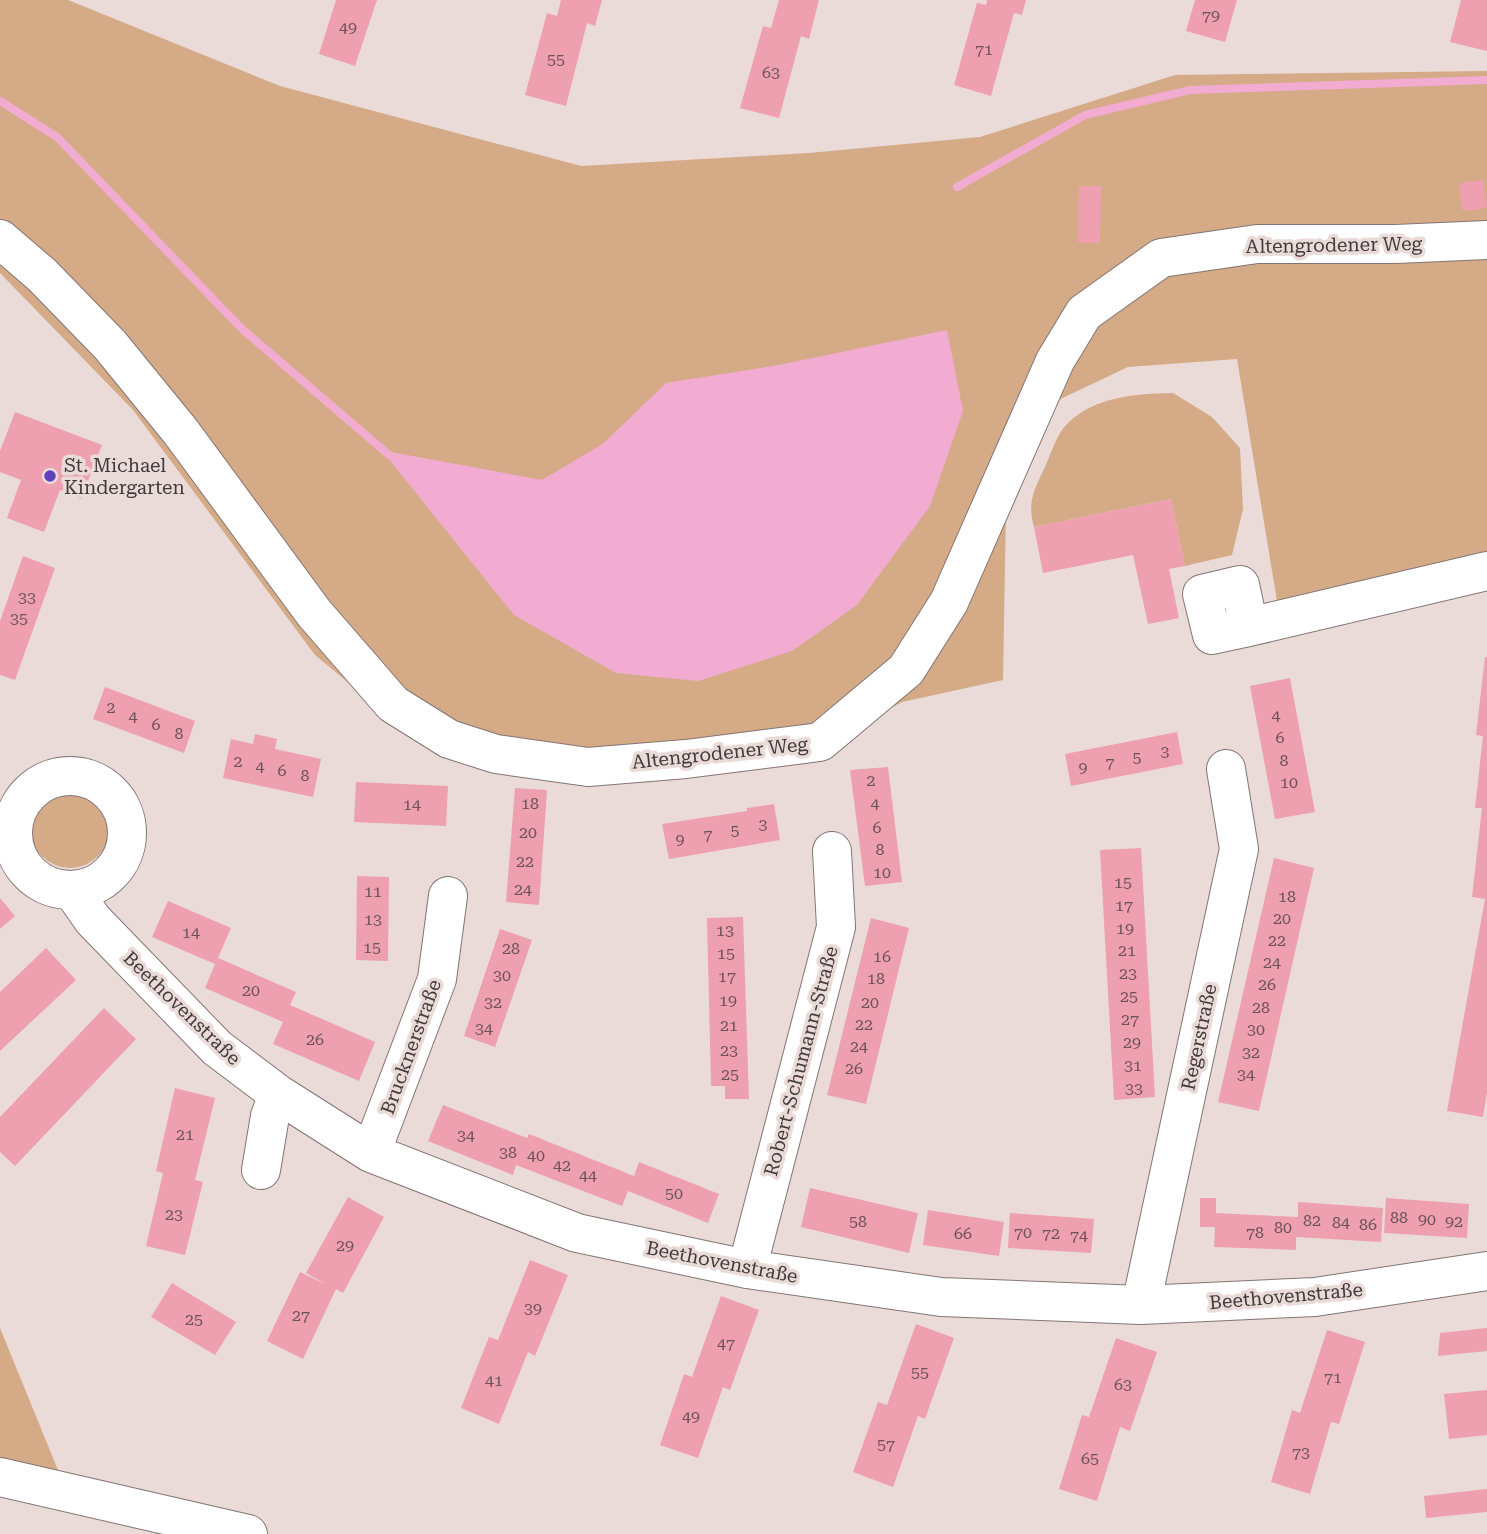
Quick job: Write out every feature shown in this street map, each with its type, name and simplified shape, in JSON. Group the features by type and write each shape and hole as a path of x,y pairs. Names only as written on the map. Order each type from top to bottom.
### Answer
{"street":[{"name":"Altengrodener Weg","path":"0,239 42,275 110,345 181,432 314,613 393,704 449,739 496,754 588,767 820,742 906,670 949,602 1055,361 1084,313 1161,258 1257,244 1396,244 1487,240"},
{"path":"1249,627 1487,571"},
{"name":"Regerstraße","path":"1142,1306 1239,849 1226,769"},
{"path":"65,776 82,776 97,782 110,792 120,805 127,823 127,842 120,861 108,876 91,886 72,890 55,888 40,881 26,870 6,839 21,803 33,789 49,779 65,776"},
{"name":"Robert-Schumann-Straße","path":"747,1269 836,927 832,851"},
{"name":"Beethovenstraße","path":"72,890 93,920 217,1048 278,1094 371,1153 577,1233 747,1269 941,1297 1142,1306 1315,1297 1487,1271"},
{"name":"Brucknerstraße","path":"371,1153 437,979 448,897"},
{"path":"261,1170 270,1116 278,1094"},
{"path":"0,1477 248,1534"}],"shaded area":[{"path":"0,0 68,0 280,86 581,166 809,153 980,137 1175,75 1487,71 1487,556 1277,601 1237,359 1128,367 1052,403 1006,506 1003,680 902,702 803,755 610,784 419,741 315,655 133,410 0,273"},
{"path":"947,330 963,411 930,506 857,605 792,651 698,681 616,673 514,615 388,458 391,452 542,480 604,443 666,383 779,365"},
{"path":"1173,393 1212,417 1240,448 1243,509 1232,555 1185,566 1171,499 1034,527 1031,510 1035,489 1057,438 1067,424 1090,407 1103,402 1145,394"},
{"path":"70,790 85,793 102,807 109,829 106,844 92,861 70,868 55,865 38,851 31,829 34,814 48,797"},
{"path":"0,1328 60,1475 0,1458"}],"building":[{"path":"336,0 377,0 355,66 319,54"},
{"path":"561,0 602,0 595,26 587,23 566,106 525,95 547,13 557,16"},
{"path":"779,0 819,0 809,39 801,36 779,118 740,108 763,26 771,28"},
{"path":"987,0 1026,0 1022,15 1014,13 991,96 954,85 977,3 986,5"},
{"path":"1195,0 1237,0 1225,42 1186,31"},
{"path":"1461,0 1487,0 1487,51 1450,42"},
{"path":"1483,180 1487,208 1462,211 1459,183"},
{"path":"1079,186 1101,186 1100,243 1078,243"},
{"name":"St. Michael Kindergarten","path":"15,412 102,445 81,499 60,490 44,532 7,518 21,480 0,472 0,451"},
{"path":"1171,499 1185,566 1169,569 1179,618 1148,624 1133,555 1043,573 1034,527"},
{"path":"23,556 55,568 15,680 0,675 0,621"},
{"path":"1485,657 1487,1092 1483,1117 1447,1111 1485,899 1472,897 1482,808 1475,808 1483,736 1476,735"},
{"path":"1290,678 1315,812 1275,819 1250,686"},
{"path":"105,687 195,721 184,753 93,719"},
{"path":"1177,732 1183,764 1071,786 1065,754"},
{"path":"255,734 277,739 275,749 321,759 313,797 223,778 231,739 253,744"},
{"path":"888,767 902,882 865,886 850,770"},
{"path":"356,782 448,786 446,826 354,822"},
{"path":"515,788 547,790 539,905 506,902"},
{"path":"774,804 780,840 669,859 662,824 747,811 747,808"},
{"path":"1141,848 1155,1097 1114,1100 1100,850"},
{"path":"1274,858 1314,868 1259,1111 1218,1102"},
{"path":"357,876 389,877 388,961 356,960"},
{"path":"0,898 15,916 0,929"},
{"path":"168,901 231,928 218,958 296,992 290,1005 375,1042 359,1081 273,1044 283,1022 205,988 215,964 152,937"},
{"path":"743,917 749,1099 725,1099 725,1086 711,1086 707,918"},
{"path":"871,918 909,928 866,1104 827,1095"},
{"path":"500,929 532,940 495,1047 464,1036"},
{"path":"46,948 76,980 0,1051 0,992"},
{"path":"104,1008 136,1039 15,1166 0,1152 0,1117"},
{"path":"175,1088 215,1098 195,1180 203,1182 185,1255 146,1246 163,1173 156,1171"},
{"path":"443,1105 527,1138 529,1134 634,1176 639,1162 719,1194 708,1223 628,1191 622,1206 516,1165 513,1175 428,1141"},
{"path":"810,1188 918,1213 909,1253 801,1227"},
{"path":"348,1197 384,1217 343,1293 336,1289 303,1359 267,1341 300,1272 327,1285 306,1273"},
{"path":"1200,1198 1216,1198 1216,1213 1298,1217 1298,1202 1383,1208 1381,1242 1296,1237 1296,1250 1214,1247 1215,1227 1200,1227"},
{"path":"1386,1198 1469,1204 1467,1238 1384,1233"},
{"path":"928,1210 1004,1222 999,1256 923,1245"},
{"path":"1010,1213 1094,1219 1091,1253 1008,1248"},
{"path":"530,1260 568,1275 535,1356 528,1352 499,1424 461,1408 489,1337 498,1340"},
{"path":"172,1283 236,1322 215,1355 151,1317"},
{"path":"721,1296 759,1310 730,1390 723,1387 698,1458 660,1445 684,1374 692,1377"},
{"path":"916,1324 954,1338 925,1419 918,1416 893,1487 853,1472 878,1402 887,1405"},
{"path":"1487,1328 1487,1351 1438,1356 1440,1333"},
{"path":"1327,1330 1365,1342 1339,1424 1331,1422 1310,1494 1271,1482 1292,1410 1300,1413"},
{"path":"1116,1338 1157,1352 1130,1431 1120,1427 1097,1501 1059,1489 1082,1415 1089,1417"},
{"path":"1487,1390 1487,1435 1449,1439 1444,1394"},
{"path":"1487,1489 1487,1512 1426,1518 1424,1496"}],"waterway":[{"path":"957,187 1085,115 1190,90 1487,80"},
{"path":"0,101 57,137 242,329 389,455"}],"place":[{"name":"St. Michael Kindergarten","path":"50,476"}]}
